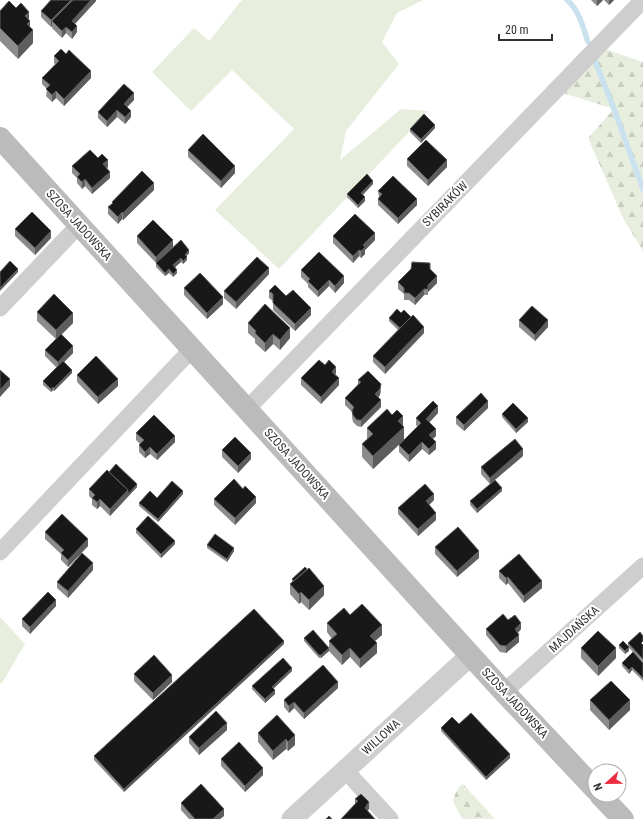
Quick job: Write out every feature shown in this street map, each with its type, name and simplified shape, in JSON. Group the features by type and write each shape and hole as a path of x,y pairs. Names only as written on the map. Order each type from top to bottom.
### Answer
{"main road":[{"name":"SZOSA JADOWSKA","path":"0,138 504,692 587,780"},
{"path":"608,803 623,819"}],"street":[{"name":"SYBIRAKÓW","path":"247,409 643,0"},
{"path":"0,308 80,225"},
{"path":"0,552 192,349"},
{"name":"MAJDAŃSKA","path":"504,692 643,566"},
{"name":"WILLOWA","path":"292,819 471,655"},
{"path":"345,770 390,819"}],"green space":[{"path":"242,0 423,0 397,13 382,42 399,64 346,131 340,160 401,109 429,111 279,269 215,210 294,129 232,70 191,111 152,72 194,28 209,41"},
{"path":"602,48 643,62 643,251 623,218 588,138 614,109 560,92"},
{"path":"0,617 25,644 0,684"},
{"path":"463,784 495,819 463,819 461,817 453,801 456,791"}],"building":[{"path":"51,0 71,0 51,20 41,11"},
{"path":"73,0 91,0 72,21 77,26 72,32 66,27 62,31 52,21"},
{"path":"9,1 16,8 21,3 29,12 25,16 30,21 27,24 33,30 18,46 0,28 0,11"},
{"path":"61,49 66,54 69,50 91,71 64,99 56,91 52,95 46,89 50,85 42,78 59,61 54,56"},
{"path":"124,84 134,93 124,104 131,111 125,117 117,110 107,121 98,112"},
{"path":"424,114 435,125 421,139 410,129"},
{"path":"203,134 235,166 221,181 188,150"},
{"path":"426,140 447,160 428,180 407,159"},
{"path":"90,150 98,158 102,154 108,160 103,164 110,172 92,188 85,179 82,182 77,177 80,174 72,166"},
{"path":"142,171 154,183 118,217 108,207"},
{"path":"367,174 373,181 361,193 365,197 358,205 347,194"},
{"path":"393,176 417,199 398,218 378,199 382,194 378,191"},
{"path":"32,212 51,231 35,248 15,229"},
{"path":"355,214 375,233 363,245 365,247 353,256 333,236"},
{"path":"153,220 173,240 156,257 137,236"},
{"path":"181,240 189,250 185,255 187,257 183,261 181,258 173,265 177,270 173,274 169,269 165,273 156,263"},
{"path":"319,252 344,276 335,286 329,280 318,291 308,281 310,279 301,270"},
{"path":"257,257 269,268 236,302 224,291"},
{"path":"10,261 18,269 0,288 0,272"},
{"path":"412,262 430,263 430,269 437,276 428,285 428,289 424,289 415,298 409,293 404,293 404,288 398,282 411,269"},
{"path":"200,273 223,297 207,313 184,288"},
{"path":"275,285 286,296 293,290 311,308 295,324 273,303 273,294 269,291"},
{"path":"54,294 73,313 56,330 37,312"},
{"path":"265,304 290,328 280,340 273,334 265,343 248,323"},
{"path":"532,306 548,320 535,335 519,320"},
{"path":"397,309 401,313 404,310 411,317 400,328 389,318"},
{"path":"413,315 424,327 385,367 373,356"},
{"path":"61,334 73,346 58,362 45,350"},
{"path":"96,356 118,379 98,397 77,375"},
{"path":"319,360 325,365 329,360 336,367 332,372 339,378 321,397 301,378"},
{"path":"63,361 72,370 54,388 53,387 51,389 43,381"},
{"path":"0,370 10,379 0,390"},
{"path":"368,371 381,384 380,389 375,394 381,400 361,420 357,420 352,411 354,407 345,398 361,382 358,380"},
{"path":"481,393 488,401 464,425 456,417"},
{"path":"433,401 438,406 426,419 436,429 429,435 436,442 429,449 422,442 409,455 399,445 421,423 416,418"},
{"path":"513,403 528,418 516,429 502,414"},
{"path":"387,409 392,415 397,410 403,416 398,421 404,427 373,456 362,444 373,434 367,428"},
{"path":"154,415 175,436 157,454 150,447 145,452 139,445 144,440 136,433"},
{"path":"235,437 251,453 238,466 222,450"},
{"path":"515,439 523,449 490,478 481,467"},
{"path":"116,464 137,484 128,494 128,490 109,472"},
{"path":"107,470 128,490 110,509 100,499 97,502 92,498 95,495 89,489"},
{"path":"234,479 243,489 245,486 256,497 235,518 214,499"},
{"path":"495,480 502,488 477,509 470,501"},
{"path":"172,481 183,491 158,519 139,503 150,491 157,498"},
{"path":"425,484 434,494 426,501 436,513 418,529 398,508"},
{"path":"62,514 88,539 68,560 61,553 64,550 45,532"},
{"path":"148,516 175,541 161,554 136,529"},
{"path":"458,527 479,551 457,571 435,547"},
{"path":"215,534 234,548 227,559 207,545"},
{"path":"82,553 93,563 68,591 57,582"},
{"path":"519,554 542,581 524,596 508,577 506,578 499,571"},
{"path":"305,567 307,569 294,581 292,579"},
{"path":"309,568 324,586 309,600 301,592 299,594 290,584"},
{"path":"48,592 56,600 30,627 22,619"},
{"path":"362,604 382,625 370,636 377,643 360,659 350,648 342,655 329,641 337,634 327,623 344,608 350,615"},
{"path":"254,609 284,641 124,789 94,756"},
{"path":"503,614 508,620 515,615 521,623 515,629 519,635 506,646 500,645 486,629"},
{"path":"313,630 329,648 321,655 319,655 304,638"},
{"path":"598,631 616,648 598,666 581,648"},
{"path":"640,632 643,636 643,641 641,643 643,645 643,659 628,643"},
{"path":"623,641 629,647 625,651 619,645"},
{"path":"633,652 643,663 643,678 632,667 629,670 622,663"},
{"path":"154,655 172,675 153,693 134,674"},
{"path":"283,658 292,668 272,687 275,690 265,699 252,686"},
{"path":"323,665 338,682 304,713 294,702 289,706 284,700"},
{"path":"611,681 630,700 609,720 590,700"},
{"path":"216,711 227,723 199,748 189,737"},
{"path":"471,713 510,754 486,777 441,728 452,717 459,724"},
{"path":"277,715 295,735 288,742 286,739 273,751 258,733"},
{"path":"239,742 263,768 245,786 221,759"},
{"path":"201,784 224,809 213,819 195,819 181,803"},
{"path":"361,794 369,802 365,808 375,819 341,819 358,801 355,799"}],"waterway":[{"path":"567,0 578,14 588,42"},
{"path":"595,61 643,189"}]}
